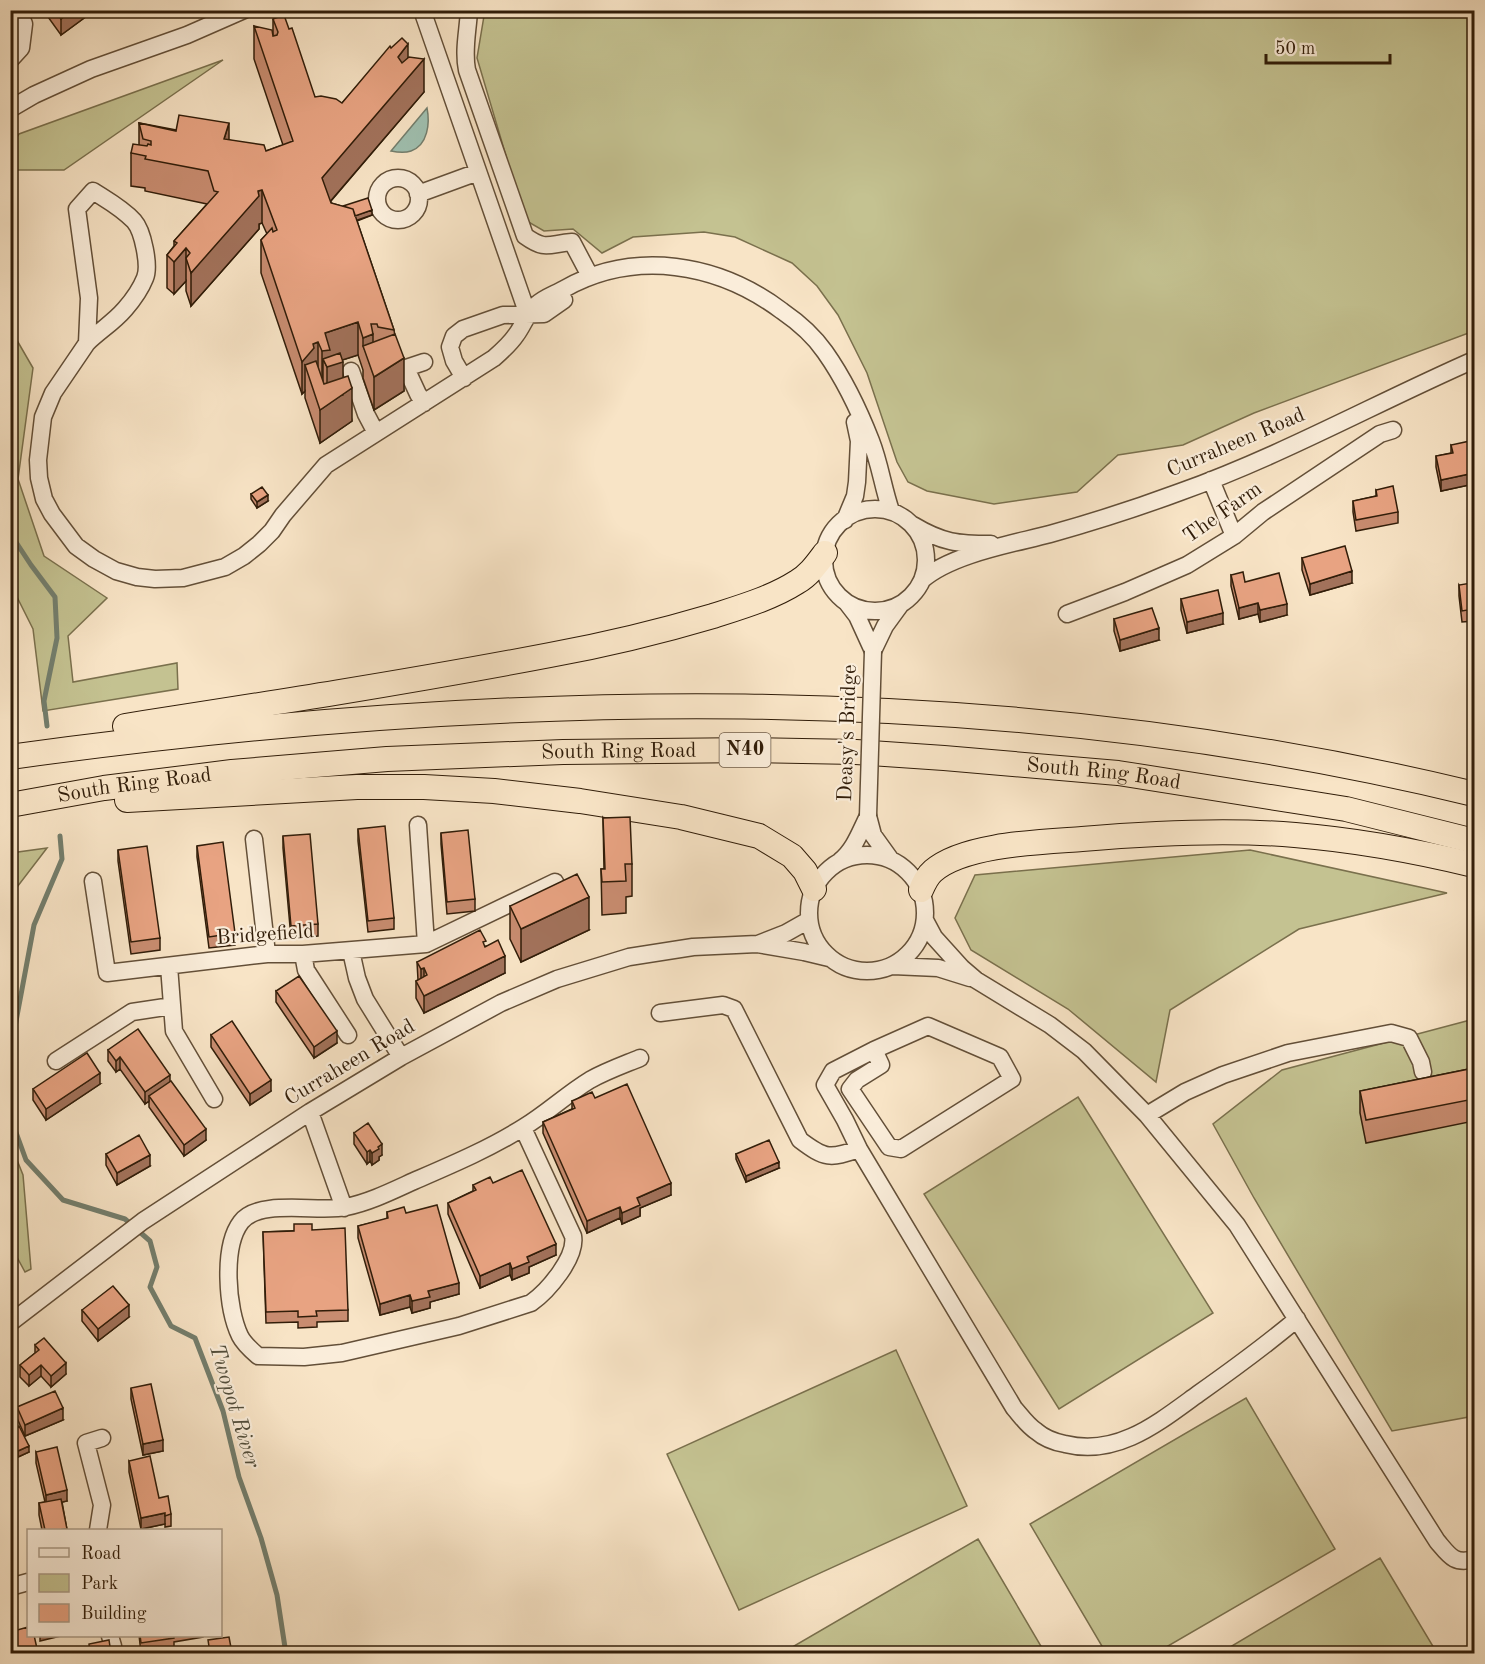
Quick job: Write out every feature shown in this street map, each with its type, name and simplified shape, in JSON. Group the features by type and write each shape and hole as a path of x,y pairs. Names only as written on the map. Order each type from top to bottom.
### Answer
{"highway":[{"path":"10,744 421,679 615,643 671,629 778,592 811,573 825,553"},
{"name":"South Ring Road","path":"10,757 232,730 453,713 653,707 851,709 1024,720 1133,731 1328,761 1474,794"},
{"name":"South Ring Road","path":"10,807 104,788 232,772 387,759 563,752 753,750 856,752 1118,773 1346,809 1474,841"},
{"path":"10,807 357,787 424,787 494,791 580,801 681,817 759,836 792,856 805,871 814,889"},
{"path":"921,890 933,870 976,852 1046,841 1142,834 1222,832 1294,835 1355,842 1474,865"}],"street":[{"path":"10,60 21,48 24,24 18,10"},
{"path":"10,109 34,95 91,69 188,34 244,10"},
{"path":"422,10 528,315"},
{"path":"469,10 465,39 467,70 525,236 543,246 572,242 591,276"},
{"path":"418,194 478,172"},
{"path":"87,343 89,298 77,209 93,191 116,205 135,223 145,247 146,277 126,308 87,343 53,393 43,417 38,460 44,500 76,546 94,559 116,571 137,577 183,578 225,567 244,556 272,531 326,465 494,358 515,337 536,304 582,279 635,266 668,265 706,272 739,284 769,301 797,322 823,349 845,384 872,442 891,511 875,509 859,512 844,520 832,535 825,553 825,568 829,581 857,616 873,651"},
{"path":"464,378 454,361 450,347 454,336 463,329 503,315 544,314 608,272"},
{"name":"Curraheen Road","path":"922,580 938,568 1006,544 1091,522 1211,480 1315,435 1474,360"},
{"path":"424,362 406,368 424,403"},
{"path":"351,371 366,414 376,433"},
{"path":"844,520 855,496 860,441 845,384"},
{"name":"The Farm","path":"1067,614 1187,565 1234,536 1263,512 1363,445 1380,434 1393,430"},
{"path":"1211,480 1234,536"},
{"name":"Curraheen Road","path":"891,511 932,537 968,544 1006,544"},
{"name":"Curraheen Road","path":"873,651 885,626 901,604 914,594 922,580 926,566 926,551 921,537 912,525"},
{"path":"847,603 860,609 874,611 901,604"},
{"name":"Deasy's Bridge","path":"868,816 873,651"},
{"path":"868,816 873,834 891,860"},
{"path":"829,958 819,947 809,920 814,889 824,874 847,856 868,816"},
{"path":"417,825 426,944 555,882"},
{"path":"254,839 267,954"},
{"path":"837,863 855,856 873,855 891,860 903,867 914,878 921,890 926,906 926,922 920,940 909,955 893,966"},
{"name":"Bridgefield","path":"93,881 107,973 267,954 351,951 426,944"},
{"name":"Curraheen Road","path":"757,944 786,933 809,920"},
{"path":"926,922 934,938 976,980 1050,1025 1084,1051 1147,1115 1237,1225 1437,1541 1450,1557 1460,1561 1474,1559"},
{"name":"Curraheen Road","path":"10,1323 143,1221 309,1112 401,1057 501,1003 572,974 629,957 682,949 757,944 829,958 853,970 880,971 893,966 938,968 976,980"},
{"path":"351,951 365,999 401,1057"},
{"path":"303,954 306,970 348,1035"},
{"path":"169,966 174,1030 214,1099"},
{"path":"660,1013 723,1005 734,1009 800,1140 813,1150 827,1156 859,1149"},
{"path":"56,1061 132,1011 172,1006"},
{"path":"874,1050 880,1065 857,1080 850,1089 889,1147 902,1149 1012,1079 1000,1057 928,1026 874,1050 833,1071 825,1085 859,1149 1014,1408 1036,1432 1054,1442 1091,1448 1112,1445 1127,1439 1190,1399 1255,1353 1297,1319"},
{"path":"1147,1115 1185,1092 1233,1071 1288,1053 1391,1033 1409,1038 1423,1072"},
{"path":"523,1128 573,1236 574,1243 557,1275 541,1296 531,1303 459,1326 342,1353 304,1357 258,1356 249,1348 240,1336 231,1302 230,1253 232,1241 242,1221 264,1209 344,1208 381,1196 496,1144 523,1128 588,1082 640,1058"},
{"path":"309,1112 344,1208"},
{"path":"98,1529 102,1504 86,1443 102,1438"},
{"path":"10,1587 27,1582"}],"green space":[{"path":"485,10 1474,11 1474,331 1254,413 1183,445 1118,455 1077,492 994,504 927,491 908,482 897,462 867,373 838,315 817,286 792,263 735,237 704,232 633,237 602,253 573,229 544,231 525,220 477,58"},
{"path":"223,60 64,170 13,170 11,173 11,145 19,134"},
{"path":"11,330 33,368 18,479 44,556 107,598 68,636 73,682 177,663 178,689 43,711 33,629 11,585"},
{"path":"47,848 14,891 11,909 11,853"},
{"path":"1250,850 1447,893 1299,929 1170,1010 1156,1082 1068,1009 971,950 955,918 975,875"},
{"path":"1474,1019 1474,1416 1392,1431 1254,1198 1213,1124 1282,1070"},
{"path":"1078,1097 1213,1313 1059,1409 924,1194"},
{"path":"11,1145 23,1175 31,1269 25,1272 11,1246"},
{"path":"896,1350 967,1506 739,1610 667,1454"},
{"path":"1246,1398 1335,1549 1156,1653 1106,1653 1030,1524"},
{"path":"978,1539 1045,1653 782,1653"},
{"path":"1380,1558 1437,1653 1220,1653"}],"shaded area":[{"path":"427,108 427,133 421,144 409,152 391,151"}],"building":[{"path":"56,10 72,10 61,19"},
{"path":"284,15 289,29 292,28 315,97 336,99 342,103 390,46 391,48 402,38 408,44 398,57 402,63 409,57 424,59 322,178 331,203 353,209 394,330 371,324 373,334 363,338 358,322 325,333 330,350 322,351 318,342 313,344 314,348 302,362 261,240 272,228 273,232 277,230 262,190 258,191 259,196 191,273 186,258 190,253 186,248 174,262 167,255 177,243 174,241 218,192 214,191 208,171 145,159 146,156 131,153 133,144 151,145 151,141 143,139 139,123 176,131 179,115 229,123 224,139 264,145 266,151 293,141 254,26 272,30 273,36 277,35 273,19"},
{"path":"368,198 372,210 355,216 353,209 343,206"},
{"path":"395,334 404,358 374,377 363,346"},
{"path":"340,353 343,362 327,367 323,359"},
{"path":"316,361 324,384 348,376 352,388 320,410 305,365"},
{"path":"1470,441 1474,473 1441,480 1436,456 1453,453 1451,445"},
{"path":"1393,486 1398,512 1356,520 1353,501 1377,496 1376,490"},
{"path":"262,487 268,495 257,502 251,494"},
{"path":"1345,546 1352,571 1310,584 1302,558"},
{"path":"1243,572 1245,582 1279,573 1287,604 1260,610 1258,603 1239,608 1231,575"},
{"path":"1471,583 1474,609 1462,611 1459,585"},
{"path":"1218,590 1223,613 1187,622 1181,599"},
{"path":"1152,608 1159,628 1120,640 1114,619"},
{"path":"630,817 632,864 625,864 626,881 602,882 601,869 605,869 603,818"},
{"path":"385,826 394,918 368,921 358,829"},
{"path":"468,830 475,899 447,902 441,833"},
{"path":"310,834 318,924 291,926 283,836"},
{"path":"223,842 235,933 209,937 197,846"},
{"path":"147,846 160,938 131,942 118,850"},
{"path":"577,874 589,897 521,929 510,906"},
{"path":"480,930 486,941 483,942 485,947 498,940 505,956 424,996 416,981 427,975 424,968 421,969 417,962"},
{"path":"299,976 337,1031 314,1047 276,991"},
{"path":"232,1021 271,1080 250,1094 211,1035"},
{"path":"138,1029 170,1075 145,1092 120,1057 116,1061 108,1050"},
{"path":"87,1053 100,1073 46,1109 33,1089"},
{"path":"1474,1068 1474,1099 1366,1120 1360,1091"},
{"path":"171,1081 206,1129 184,1145 149,1096"},
{"path":"627,1084 671,1183 637,1198 640,1205 622,1213 620,1207 587,1221 543,1122 575,1108 572,1101 592,1092 595,1098"},
{"path":"368,1123 382,1144 372,1153 370,1150 367,1152 354,1133"},
{"path":"139,1135 150,1155 117,1173 106,1154"},
{"path":"769,1140 779,1162 746,1176 736,1154"},
{"path":"522,1170 556,1244 527,1257 529,1262 512,1269 510,1263 480,1276 448,1203 476,1190 473,1185 490,1177 493,1183"},
{"path":"437,1205 459,1283 428,1291 430,1297 412,1301 410,1295 380,1304 358,1226 388,1218 387,1212 404,1207 406,1213"},
{"path":"294,1224 312,1224 312,1230 345,1228 348,1310 316,1311 317,1316 298,1317 298,1311 266,1312 263,1232 294,1231"},
{"path":"113,1286 129,1305 98,1329 82,1310"},
{"path":"44,1338 66,1363 51,1376 41,1365 29,1375 20,1365 39,1350 35,1345"},
{"path":"151,1384 163,1440 143,1444 131,1388"},
{"path":"55,1391 63,1408 25,1425 17,1407"},
{"path":"19,1426 29,1446 18,1451 10,1436 10,1430"},
{"path":"57,1447 67,1490 46,1495 36,1452"},
{"path":"150,1456 159,1498 168,1496 171,1514 141,1518 129,1461"},
{"path":"61,1499 67,1529 45,1529 39,1503"},
{"path":"27,1627 27,1637 34,1637 38,1653 29,1653 28,1649 10,1653 10,1632"},
{"path":"140,1637 174,1637 174,1638 141,1643"},
{"path":"229,1637 232,1653 210,1653 208,1640"},
{"path":"109,1640 111,1653 90,1653 89,1644"}],"waterway":[{"path":"10,533 55,597 57,638 44,701 47,726"},
{"name":"Twopot River","path":"10,1071 14,1032 34,925 62,859 60,836"},
{"name":"Twopot River","path":"10,1116 26,1160 63,1200 125,1219 150,1241 157,1267 150,1287 171,1326 195,1338 223,1411 239,1477 261,1538 277,1595 286,1654"}]}
